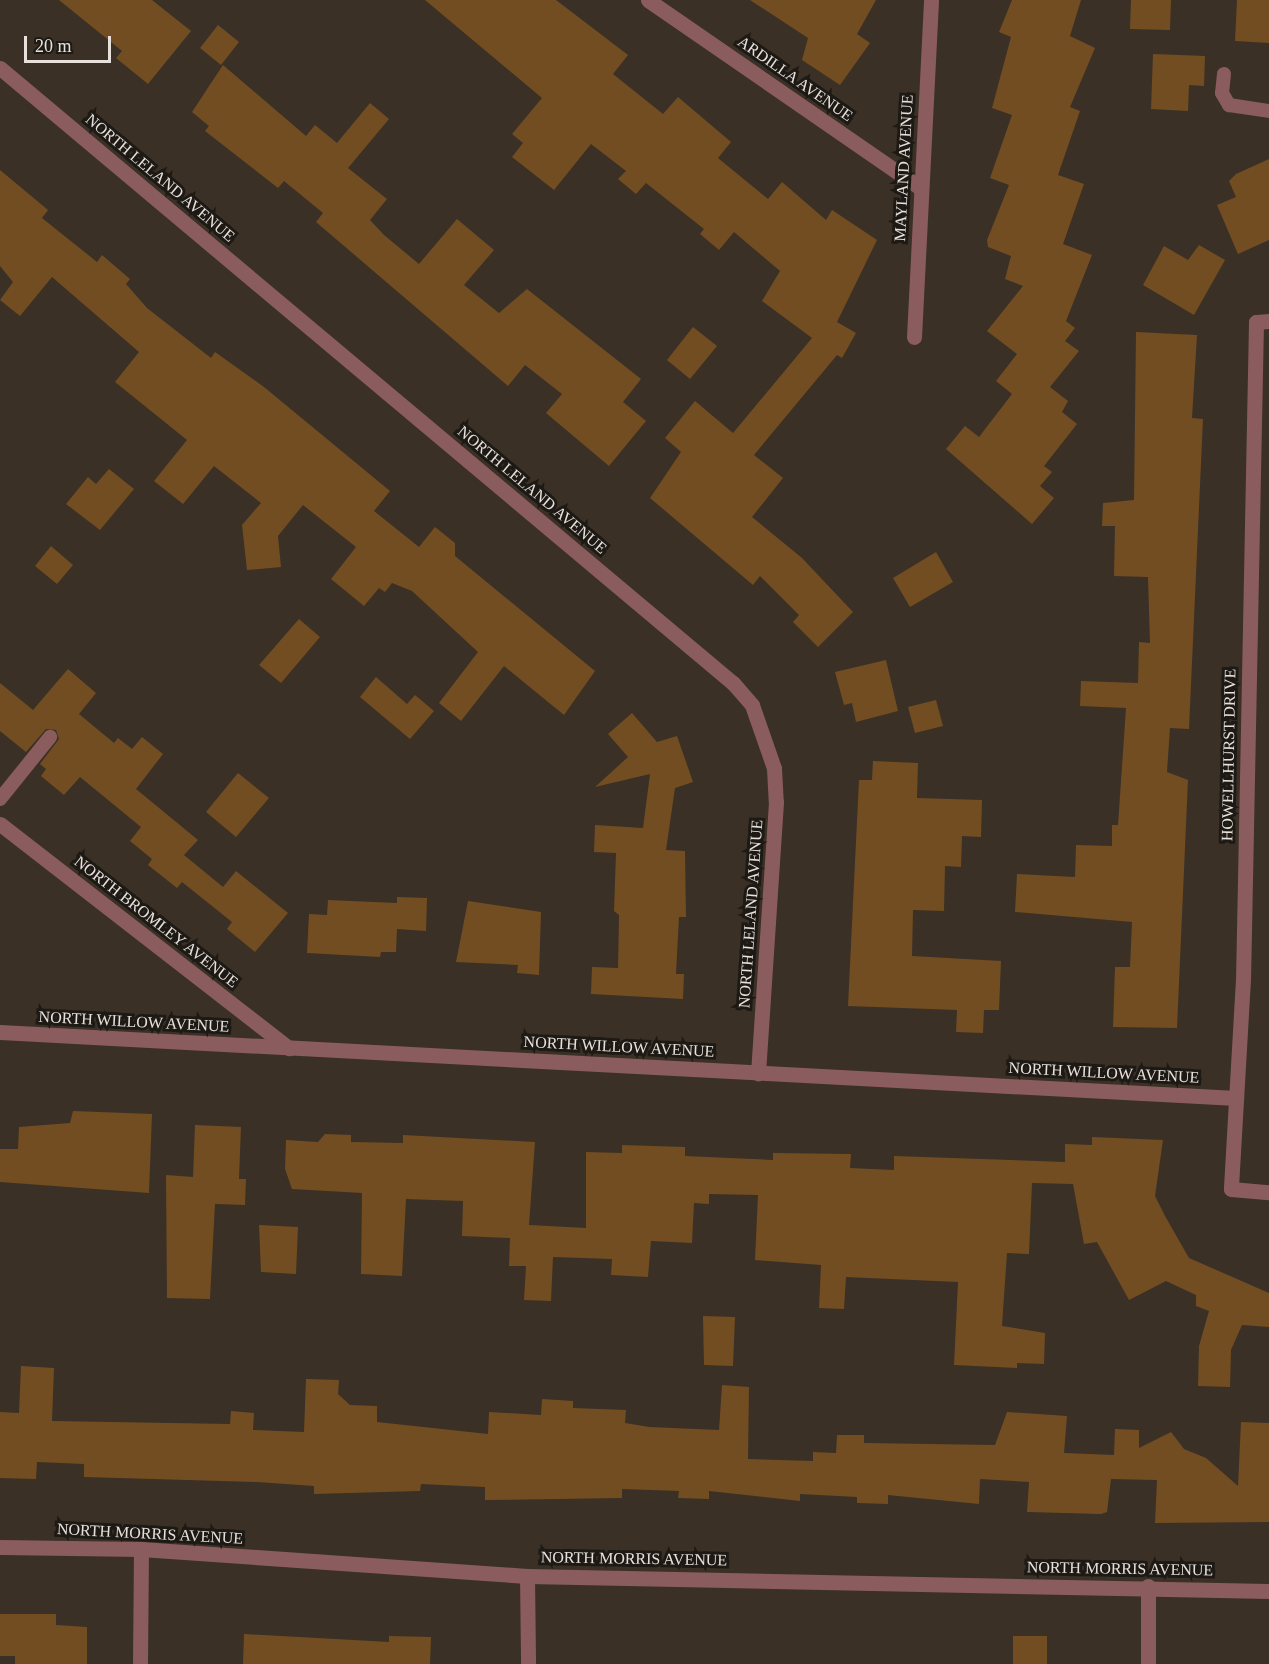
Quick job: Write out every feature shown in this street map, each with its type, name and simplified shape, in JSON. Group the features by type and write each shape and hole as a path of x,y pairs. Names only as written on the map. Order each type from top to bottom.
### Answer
{"street":[{"name":"ARDILLA AVENUE","path":"648,0 921,188"},
{"name":"MAYLAND AVENUE","path":"914,337 931,0"},
{"name":"NORTH LELAND AVENUE","path":"0,68 733,683 752,705 772,757 776,802 758,1072"},
{"name":"HOWELLHURST DRIVE","path":"1263,322 1231,1189 1269,1192"},
{"name":"NORTH BROMLEY AVENUE","path":"0,824 289,1048"},
{"name":"NORTH WILLOW AVENUE","path":"0,1032 1236,1098"},
{"name":"NORTH MORRIS AVENUE","path":"0,1547 141,1549 527,1576 1148,1586 1269,1591"},
{"path":"140,1664 141,1549"},
{"path":"527,1576 528,1664"},
{"path":"1148,1586 1148,1664"}],"lane":[{"path":"1224,74 1222,93 1229,105 1269,111"},
{"path":"0,799 50,737"}],"building":[{"path":"59,0 152,0 191,31 148,84 116,58 122,51"},
{"path":"425,0 556,0 628,55 613,74 663,114 678,97 731,142 718,158 768,199 782,182 826,220 832,210 877,240 837,322 856,333 842,358 837,355 754,455 783,478 752,517 802,558 853,612 818,647 793,622 799,615 760,576 753,585 650,498 681,452 665,438 695,401 733,433 812,338 762,301 780,271 734,232 719,250 700,234 704,229 646,183 636,194 618,179 626,171 591,144 554,190 512,157 523,143 512,134 542,98"},
{"path":"750,0 876,0 857,34 870,43 840,85 802,60 808,38"},
{"path":"1012,0 1081,0 1070,36 1095,48 1070,107 1080,111 1058,175 1084,184 1063,244 1092,255 1066,321 1075,328 1065,341 1079,351 1050,387 1068,401 1062,412 1077,424 1044,466 1052,472 1040,486 1054,498 1032,524 946,449 965,426 979,437 1012,394 996,381 1017,354 987,331 1023,286 1005,279 1011,256 988,247 987,240 1009,185 990,178 1012,115 992,108 1011,37 999,32"},
{"path":"1131,0 1171,0 1170,30 1130,29"},
{"path":"1237,0 1269,0 1269,43 1235,41"},
{"path":"218,25 239,42 221,65 200,48"},
{"path":"1153,54 1205,56 1204,86 1189,85 1188,111 1151,109"},
{"path":"223,65 306,136 315,125 337,143 370,103 389,119 348,168 387,199 370,220 384,235 419,264 457,219 494,250 464,285 499,313 527,289 641,379 623,402 646,421 609,466 546,413 562,394 525,365 508,386 316,222 323,213 284,181 278,188 205,131 209,126 192,112"},
{"path":"1269,159 1269,240 1238,254 1217,205 1236,197 1229,181 1236,174"},
{"path":"0,170 48,210 42,218 97,262 102,255 130,279 126,284 147,308 211,358 215,352 264,387 390,491 374,511 419,547 435,527 455,543 455,556 595,671 564,715 504,666 461,721 439,703 478,652 412,591 392,583 385,592 379,588 364,606 331,579 356,547 303,505 278,536 281,567 247,570 242,525 261,503 214,466 183,504 154,481 187,440 115,382 139,352 52,277 20,316 0,300 13,282 0,266"},
{"path":"1199,245 1225,260 1194,315 1143,285 1164,246 1188,260"},
{"path":"693,327 717,346 690,379 667,360"},
{"path":"1136,332 1197,335 1192,418 1203,419 1189,729 1170,728 1167,772 1188,780 1177,1028 1113,1027 1115,967 1130,967 1132,922 1015,912 1017,874 1075,877 1076,845 1112,846 1112,825 1118,825 1126,708 1080,706 1081,681 1138,683 1139,642 1150,643 1148,577 1114,576 1115,526 1102,526 1103,503 1134,500"},
{"path":"109,469 134,489 100,530 66,504 88,477 96,484"},
{"path":"51,546 73,565 57,584 35,566"},
{"path":"936,552 953,582 910,607 893,578"},
{"path":"299,619 320,637 281,683 259,665"},
{"path":"886,660 898,711 856,722 852,703 844,705 835,672"},
{"path":"68,669 96,693 79,714 114,743 118,738 132,749 142,737 163,754 136,789 198,840 184,855 223,887 236,871 288,913 255,952 227,929 232,922 182,882 177,888 148,865 152,859 130,841 141,827 80,777 64,795 41,776 46,769 40,764 59,739 56,730 46,729 26,752 0,731 0,683 33,710"},
{"path":"376,677 407,704 415,695 434,711 410,739 360,697"},
{"path":"936,700 943,726 915,733 908,707"},
{"path":"632,713 657,742 677,736 693,782 675,788 666,850 685,851 686,917 679,917 676,974 684,974 683,999 591,994 592,967 618,968 619,915 614,911 616,853 594,852 595,825 643,828 650,774 595,787 628,757 608,734"},
{"path":"873,761 918,763 917,798 982,800 981,837 962,836 961,867 945,866 944,911 913,910 912,956 1001,961 999,1010 984,1010 983,1033 956,1032 957,1010 848,1006 859,780 872,780"},
{"path":"238,773 269,798 236,837 206,812"},
{"path":"397,897 427,898 426,931 397,929 396,952 381,952 380,957 307,953 309,914 327,915 328,900 397,903"},
{"path":"468,901 541,912 539,975 517,973 518,965 456,962"},
{"path":"73,1111 152,1114 149,1193 0,1182 0,1149 18,1149 19,1127 70,1123"},
{"path":"195,1125 241,1127 239,1179 246,1179 245,1205 215,1204 210,1299 167,1298 166,1175 193,1177"},
{"path":"325,1134 351,1135 351,1142 403,1143 403,1135 535,1142 529,1225 586,1228 586,1152 622,1153 622,1145 685,1147 685,1156 773,1160 773,1153 851,1154 850,1168 894,1170 894,1156 1065,1162 1065,1144 1092,1145 1092,1137 1163,1140 1155,1196 1165,1216 1189,1258 1269,1293 1269,1327 1242,1325 1231,1350 1230,1387 1198,1386 1199,1346 1209,1311 1196,1306 1196,1295 1166,1281 1129,1300 1097,1242 1084,1244 1073,1184 1032,1183 1029,1254 1007,1253 1002,1326 1045,1333 1044,1364 1017,1363 1017,1368 954,1365 958,1282 846,1277 844,1309 819,1308 821,1265 755,1260 758,1195 709,1194 709,1204 694,1203 692,1243 651,1241 648,1277 611,1275 612,1259 553,1257 551,1301 524,1300 526,1266 509,1266 510,1238 462,1236 463,1201 406,1199 402,1276 361,1274 362,1193 292,1189 285,1169 286,1140 318,1142"},
{"path":"259,1225 298,1227 296,1274 261,1272"},
{"path":"703,1316 735,1317 733,1366 704,1365"},
{"path":"21,1366 54,1368 52,1421 230,1424 231,1411 254,1413 253,1430 304,1432 306,1379 339,1380 338,1394 350,1405 377,1406 377,1422 488,1434 489,1412 541,1415 542,1399 573,1401 573,1408 626,1410 625,1423 649,1427 719,1430 722,1385 749,1387 748,1459 813,1461 813,1452 836,1453 837,1435 864,1435 864,1443 995,1445 1007,1412 1067,1416 1064,1453 1114,1455 1115,1429 1139,1430 1139,1448 1171,1432 1184,1449 1206,1458 1238,1486 1241,1422 1269,1423 1269,1522 1155,1523 1157,1480 1111,1479 1107,1512 1101,1514 1027,1512 1029,1482 980,1479 979,1504 888,1495 888,1504 857,1503 857,1497 800,1494 800,1501 709,1491 709,1499 678,1498 679,1491 622,1489 622,1498 485,1500 485,1487 421,1484 420,1491 314,1494 314,1486 84,1477 84,1464 37,1462 36,1479 0,1478 0,1412 19,1413"},
{"path":"0,1614 56,1614 56,1625 87,1627 87,1664 15,1664 15,1656 0,1656"},
{"path":"244,1634 389,1642 389,1636 431,1637 430,1664 243,1664"},
{"path":"1013,1636 1047,1636 1047,1664 1013,1664"}]}
